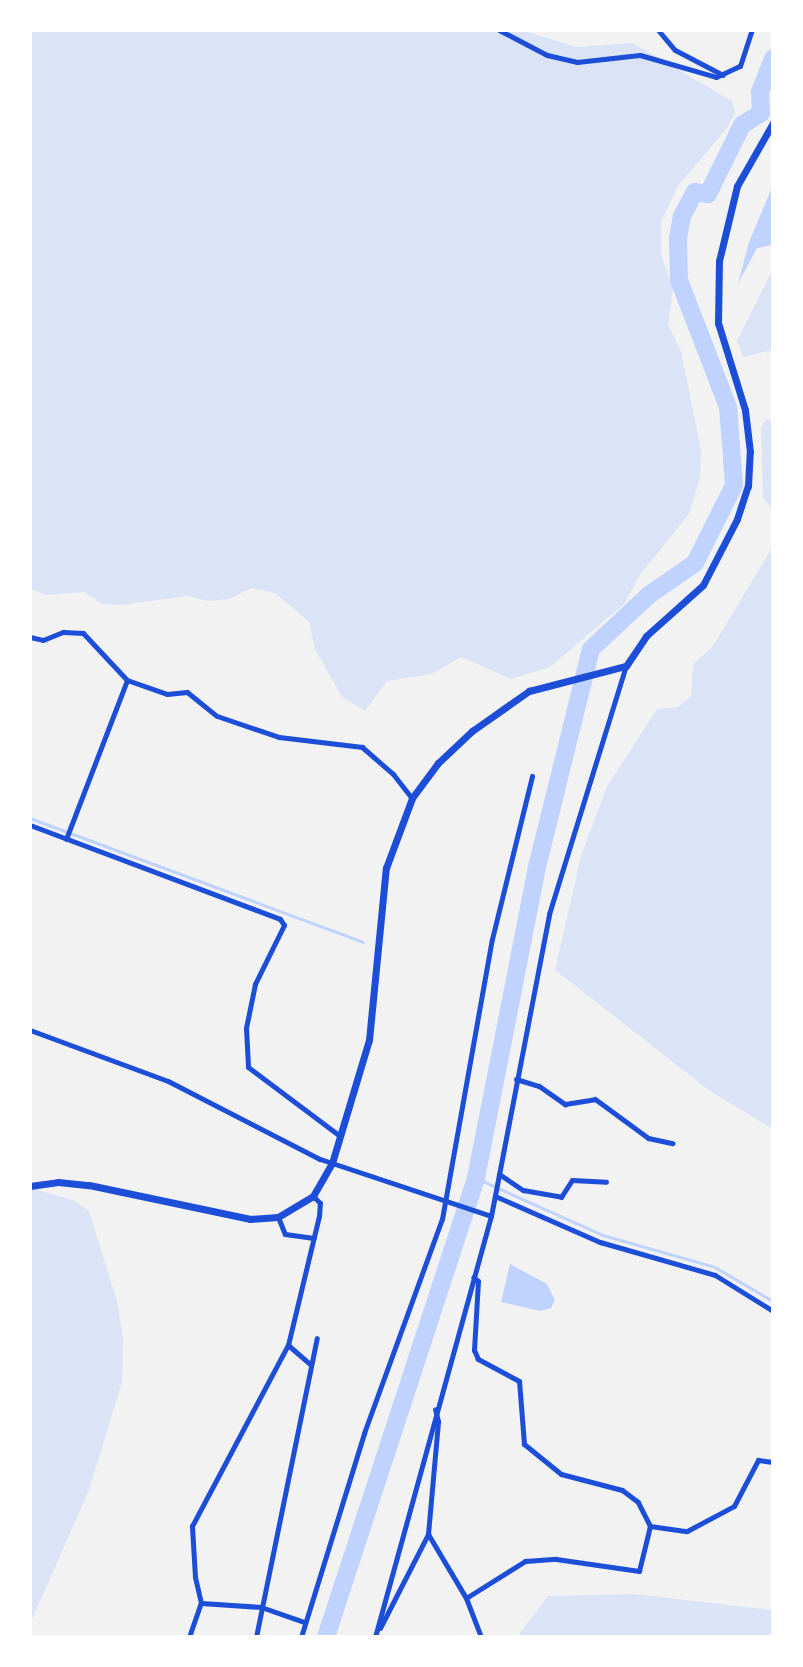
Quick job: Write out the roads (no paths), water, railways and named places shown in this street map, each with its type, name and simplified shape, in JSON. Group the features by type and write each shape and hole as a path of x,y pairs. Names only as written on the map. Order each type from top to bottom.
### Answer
{"main road":[{"path":"30,1186 58,1182 89,1185 250,1219 278,1217 313,1196 332,1163 372,1024 386,868 412,798 438,763 472,731 529,691 554,682 626,666 646,636 703,585 748,486 750,452 744,410 718,323 719,261 737,186 773,123"}],"street":[{"path":"499,30 531,50 577,62 640,55 707,77 723,75 740,66 752,30"},
{"path":"658,30 675,50 723,75"},
{"path":"30,637 43,640 63,632 83,633 127,680 167,694 187,692 217,716 279,737 362,747 393,774 412,798"},
{"path":"435,1409 438,1421 429,1534 375,1637 435,1409 491,1216 549,914 626,666"},
{"path":"66,839 127,680"},
{"path":"301,1637 364,1433 442,1219 457,1155 492,939 532,776"},
{"path":"30,825 280,919 284,925 255,985 246,1028 248,1067 340,1136"},
{"path":"30,1030 168,1081 332,1163 491,1216"},
{"path":"516,1079 539,1086 565,1104 595,1099 648,1138 672,1143"},
{"path":"499,1174 523,1190 561,1197 572,1180 606,1182"},
{"path":"189,1637 201,1603 195,1577 192,1526 288,1345 320,1203 313,1196"},
{"path":"495,1196 600,1242 715,1275 773,1311"},
{"path":"278,1217 285,1234 314,1238"},
{"path":"466,1598 525,1561 555,1559 639,1571 650,1526 638,1502 622,1490 561,1474 524,1444 519,1381 478,1359 474,1350 478,1281 473,1277"},
{"path":"256,1637 309,1363 317,1338"},
{"path":"288,1345 309,1363"},
{"path":"650,1526 687,1531 734,1506 758,1460 773,1462"},
{"path":"429,1534 466,1598 481,1637"},
{"path":"201,1603 261,1607 304,1622"}],"water":[{"path":"773,185 773,245 757,248 738,284 749,242"},
{"path":"510,1264 547,1284 555,1300 551,1308 540,1311 501,1302"}],"waterway":[{"path":"326,1637 476,1178 538,863 591,649 649,595 695,563 734,485 728,407 679,280 678,238 682,216 695,192 708,194 742,125 761,113 760,92 773,58"},
{"path":"30,818 363,942"},
{"path":"476,1178 603,1235 715,1267 773,1301"}]}
